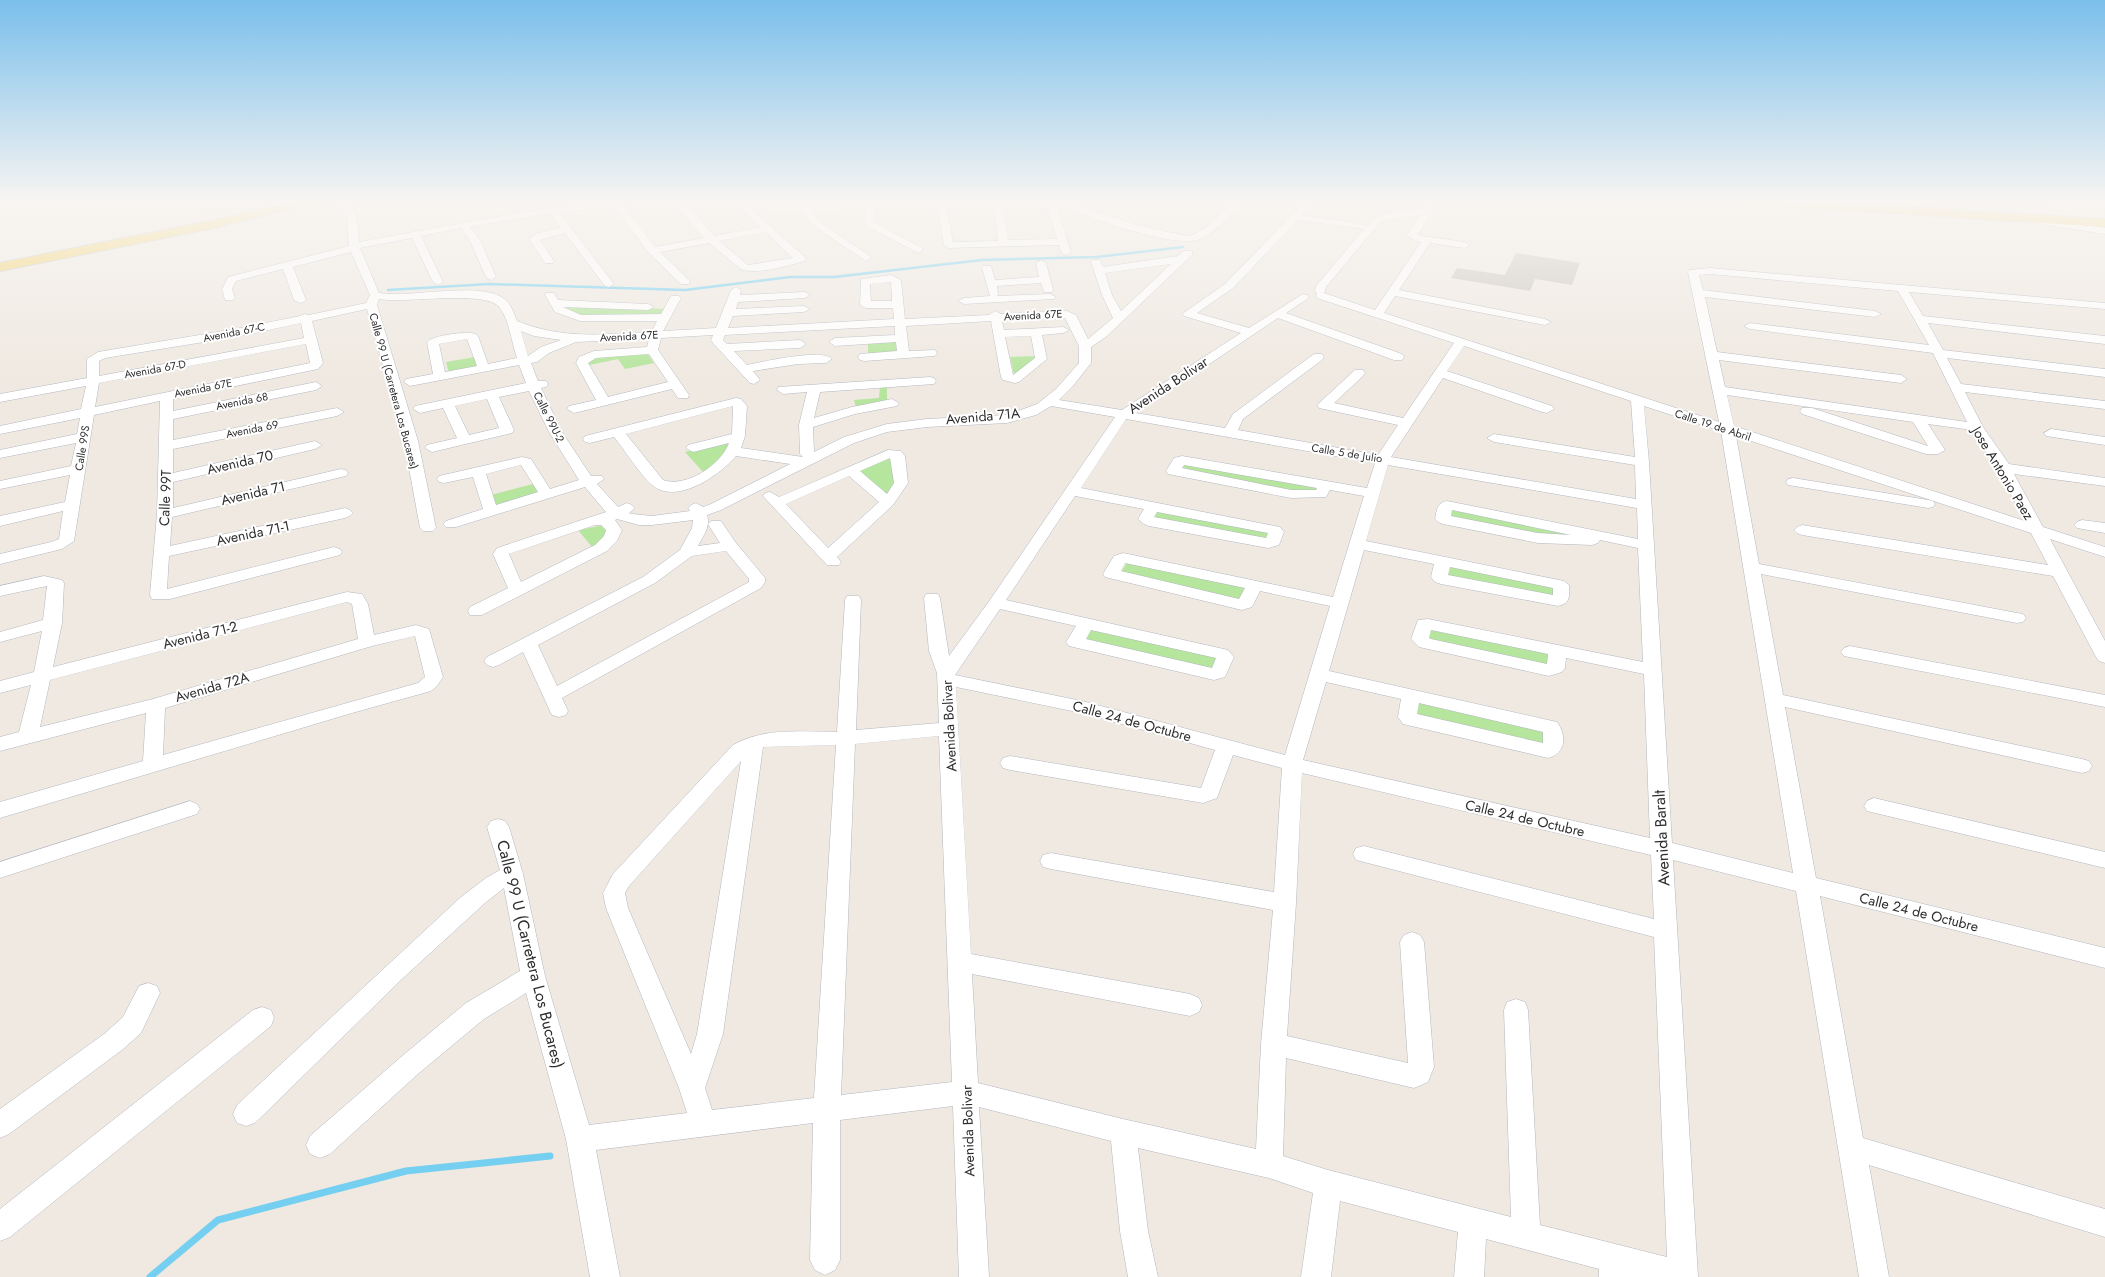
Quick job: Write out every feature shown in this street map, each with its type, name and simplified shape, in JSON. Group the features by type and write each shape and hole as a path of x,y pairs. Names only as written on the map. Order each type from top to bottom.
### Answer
{"main road":[{"path":"0,267 34,260"}],"street":[{"path":"229,298 227,289 232,279 307,260"},
{"name":"Calle 99 U (Carretera Los Bucares)","path":"359,260 373,300 411,441 428,528"},
{"path":"428,260 438,282"},
{"path":"483,260 491,277"},
{"path":"590,260 609,284"},
{"path":"662,260 685,282"},
{"path":"736,260 746,268 798,260"},
{"path":"1119,318 1106,295 1097,266 1153,260"},
{"path":"1044,406 1085,363 1085,346 1102,334 1181,260"},
{"path":"1251,332 1188,314 1229,286 1255,260"},
{"path":"1313,293 1338,260"},
{"name":"Avenida Bolivar","path":"974,1277 961,962 946,676 1122,416 1313,293 1344,260"},
{"path":"1377,315 1414,260"},
{"path":"1041,264 1054,313"},
{"path":"287,265 300,300"},
{"path":"987,268 994,300"},
{"path":"1874,1277 1805,884 1753,568 1728,430 1693,272 2105,306"},
{"path":"990,283 1045,280"},
{"name":"Jose Antonio Paez","path":"1902,289 1938,352 1976,427 2004,468 2060,572 2099,636 2105,657"},
{"path":"729,313 804,314 805,290 734,295 729,313 717,340 754,380"},
{"path":"1392,292 1545,322"},
{"name":"Calle 19 de Abril","path":"1313,293 1637,401 2105,552"},
{"path":"1699,293 1875,314"},
{"name":"Avenida 67-C","path":"97,357 241,332 373,300 470,294 496,296"},
{"name":"Calle 99U-2","path":"496,296 517,323 528,360 560,439 623,515"},
{"path":"964,302 1050,297"},
{"path":"552,299 560,310 580,318 598,319 670,307 657,333 652,350"},
{"path":"899,304 903,354"},
{"name":"Avenida 67E","path":"517,323 575,339 657,333 1054,313 1068,314 1072,317 1085,346"},
{"path":"1278,314 1398,357"},
{"path":"995,316 1007,378 1015,379 1041,359 1036,332"},
{"path":"305,318 311,340"},
{"path":"1919,319 2105,340"},
{"path":"1968,324 1965,320 2105,336"},
{"name":"Avenida 67E","path":"517,323 577,334 657,333"},
{"path":"1750,326 1988,360 2105,373"},
{"path":"1000,334 1063,330"},
{"path":"440,376 433,342 439,340 472,336 484,368"},
{"path":"724,348 800,338 798,360"},
{"path":"835,342 902,338"},
{"path":"410,382 528,360 545,350 575,339"},
{"name":"Avenida 67E","path":"0,430 306,368 317,363 311,340"},
{"name":"Avenida 67-D","path":"0,398 311,340"},
{"path":"863,340 864,363 903,354 931,353"},
{"path":"1269,1165 1274,1044 1292,764 1383,458 1460,343"},
{"path":"574,409 604,402 679,390 652,350"},
{"path":"604,402 582,363 583,360 594,355 652,350"},
{"path":"1988,360 1984,352 2105,366"},
{"path":"1712,355 1901,379"},
{"name":"Calle 99S","path":"0,559 56,546 66,541 93,380 94,359 97,357"},
{"path":"1230,434 1238,417 1318,357"},
{"path":"743,369 798,360 826,359"},
{"path":"1440,372 1547,409"},
{"path":"1359,373 1324,405 1406,423"},
{"path":"783,390 930,382"},
{"path":"806,425 852,411 893,408 893,383"},
{"path":"420,409 538,385"},
{"name":"Avenida 68","path":"167,416 316,386"},
{"path":"1956,387 2105,406"},
{"path":"733,451 805,459 806,425 814,389"},
{"path":"1718,390 1976,427"},
{"path":"1749,394 1926,450 1938,450 1918,419"},
{"name":"Calle 99T","path":"167,395 165,514 158,595 164,596 334,552"},
{"path":"432,448 507,430 508,428 492,395"},
{"name":"Avenida Baralt","path":"1637,401 1653,670 1683,1276"},
{"path":"590,439 726,403 736,402 740,406 738,436 733,451 707,475 680,486 668,487 658,483 617,432"},
{"path":"448,404 465,440"},
{"name":"Calle 5 de Julio","path":"1044,406 1122,416 1383,458 1644,505"},
{"name":"Avenida 71A","path":"517,590 501,554 503,551 593,521 623,515 667,519 697,511 805,459 870,432 900,426 1021,417 1044,406"},
{"name":"Avenida 67E","path":"0,426 73,411 88,411"},
{"name":"Avenida 69","path":"166,446 337,412"},
{"path":"2051,433 2105,441"},
{"path":"693,448 738,436"},
{"path":"0,454 84,437"},
{"path":"1494,438 1642,462"},
{"name":"Avenida 70","path":"166,479 315,445"},
{"path":"756,484 831,559 888,502 901,482 898,456 896,454 888,454 777,503"},
{"path":"1325,486 1321,494 1294,494 1173,471 1179,461 1182,460 1372,493"},
{"path":"444,479 517,462 526,462 546,495"},
{"path":"2004,468 2105,482"},
{"path":"0,485 78,469"},
{"path":"850,470 888,502"},
{"path":"478,471 491,512"},
{"name":"Avenida 71","path":"165,514 341,473"},
{"path":"452,524 593,480"},
{"path":"1793,482 1939,506 1947,501"},
{"path":"1071,491 1153,506 1275,530 1276,532 1273,542 1268,544 1149,521 1146,519 1153,506"},
{"path":"0,521 72,505"},
{"path":"1592,534 1592,540 1538,538 1443,519 1445,506 1447,505 1592,534 1646,545"},
{"path":"688,552 700,528 701,520 697,511"},
{"name":"Avenida 71-1","path":"162,553 344,513"},
{"path":"476,611 601,548 611,538 614,530 611,524 623,515"},
{"path":"528,643 556,704 755,585 758,582 757,578 730,546 716,524"},
{"path":"2082,525 2105,528"},
{"path":"1802,530 2060,572"},
{"path":"1357,544 1558,584 1561,585 1561,600 1558,601 1441,579 1439,578 1442,562"},
{"path":"493,660 649,580 688,552 730,546"},
{"path":"1254,586 1246,603 1242,605 1111,574 1120,559 1123,558 1339,603"},
{"path":"1753,568 2016,618"},
{"path":"0,591 51,581 56,582 53,623 44,676 28,736"},
{"name":"Avenida 71-2","path":"0,687 347,598 356,598 360,604 367,642"},
{"path":"932,598 938,651 946,676"},
{"path":"825,1260 828,1108 854,600"},
{"path":"996,603 1222,654 1225,657 1219,673 1214,674 1075,642 1086,624"},
{"path":"0,637 53,623"},
{"path":"1557,650 1556,668 1549,670 1425,643 1420,639 1424,624 1428,624 1557,650 1653,670"},
{"name":"Avenida 72A","path":"0,744 156,704 367,642 416,630 422,633 434,677 431,682 424,686 153,765"},
{"path":"1850,652 2105,701"},
{"path":"1318,674 1411,697 1550,727 1553,730 1552,749 1548,751 1410,719 1407,716 1411,697"},
{"name":"Calle 24 de Octubre","path":"946,676 1082,707 1292,764 1662,849 2105,958"},
{"path":"1775,698 2082,766"},
{"path":"0,810 153,765 156,704"},
{"path":"703,1124 692,1088 617,908 614,893 621,880 740,750 754,742 767,739 846,738 950,728"},
{"path":"692,1088 710,1034 754,742"},
{"path":"1010,763 1203,796 1210,793 1226,745"},
{"path":"1874,806 2105,860"},
{"path":"0,870 190,809"},
{"name":"Calle 99 U (Carretera Los Bucares)","path":"498,827 512,874 533,976 580,1138 605,1277"},
{"path":"1364,854 1666,931"},
{"path":"1051,861 1284,903"},
{"path":"246,1114 417,950 487,889 503,877 512,874"},
{"path":"1274,1044 1414,1076 1419,1074 1421,1067 1412,942"},
{"path":"961,962 1190,1005"},
{"path":"320,1145 410,1065 475,1011 533,976"},
{"path":"0,1125 113,1042 132,1025 148,994"},
{"path":"1516,1010 1526,1235"},
{"path":"0,1227 262,1018"},
{"path":"580,1138 967,1092 1123,1132 1269,1165 1328,1184 1526,1235 1614,1267 1683,1276"},
{"path":"1123,1132 1134,1231 1144,1277"},
{"path":"1851,1147 2105,1223"},
{"path":"1316,1277 1328,1184"},
{"path":"1469,1277 1473,1221"}],"green space":[{"path":"567,305 665,309 661,315 582,316 567,310"},
{"path":"897,341 898,353 868,354 868,342"},
{"path":"647,353 654,363 625,369 618,359 590,365 588,362 593,356"},
{"path":"1037,356 1036,363 1014,374 1010,357"},
{"path":"475,357 479,368 449,373 446,362"},
{"path":"880,386 887,386 887,402 856,408 854,400 879,398"},
{"path":"733,440 733,447 704,473 685,452"},
{"path":"894,456 894,486 886,495 856,472"},
{"path":"1186,463 1318,487 1316,493 1295,493 1179,471"},
{"path":"533,484 539,494 496,507 491,495"},
{"path":"1452,508 1584,537 1542,535 1450,519"},
{"path":"1158,510 1270,532 1268,540 1152,519"},
{"path":"605,525 608,529 602,542 593,548 578,530"},
{"path":"1127,563 1246,588 1240,600 1120,573"},
{"path":"1446,565 1554,586 1554,597 1446,577"},
{"path":"1091,627 1217,657 1212,669 1083,639"},
{"path":"1430,627 1551,652 1549,666 1427,639"},
{"path":"1417,702 1545,732 1546,746 1412,716"}],"building":[{"path":"1513,260 1558,260 1580,263 1572,285 1535,279 1530,291 1451,278 1457,268 1505,275"}],"waterway":[{"path":"388,290 489,284 685,290 790,277 834,277 998,260"},
{"path":"150,1277 218,1220 406,1171 550,1156"}]}
